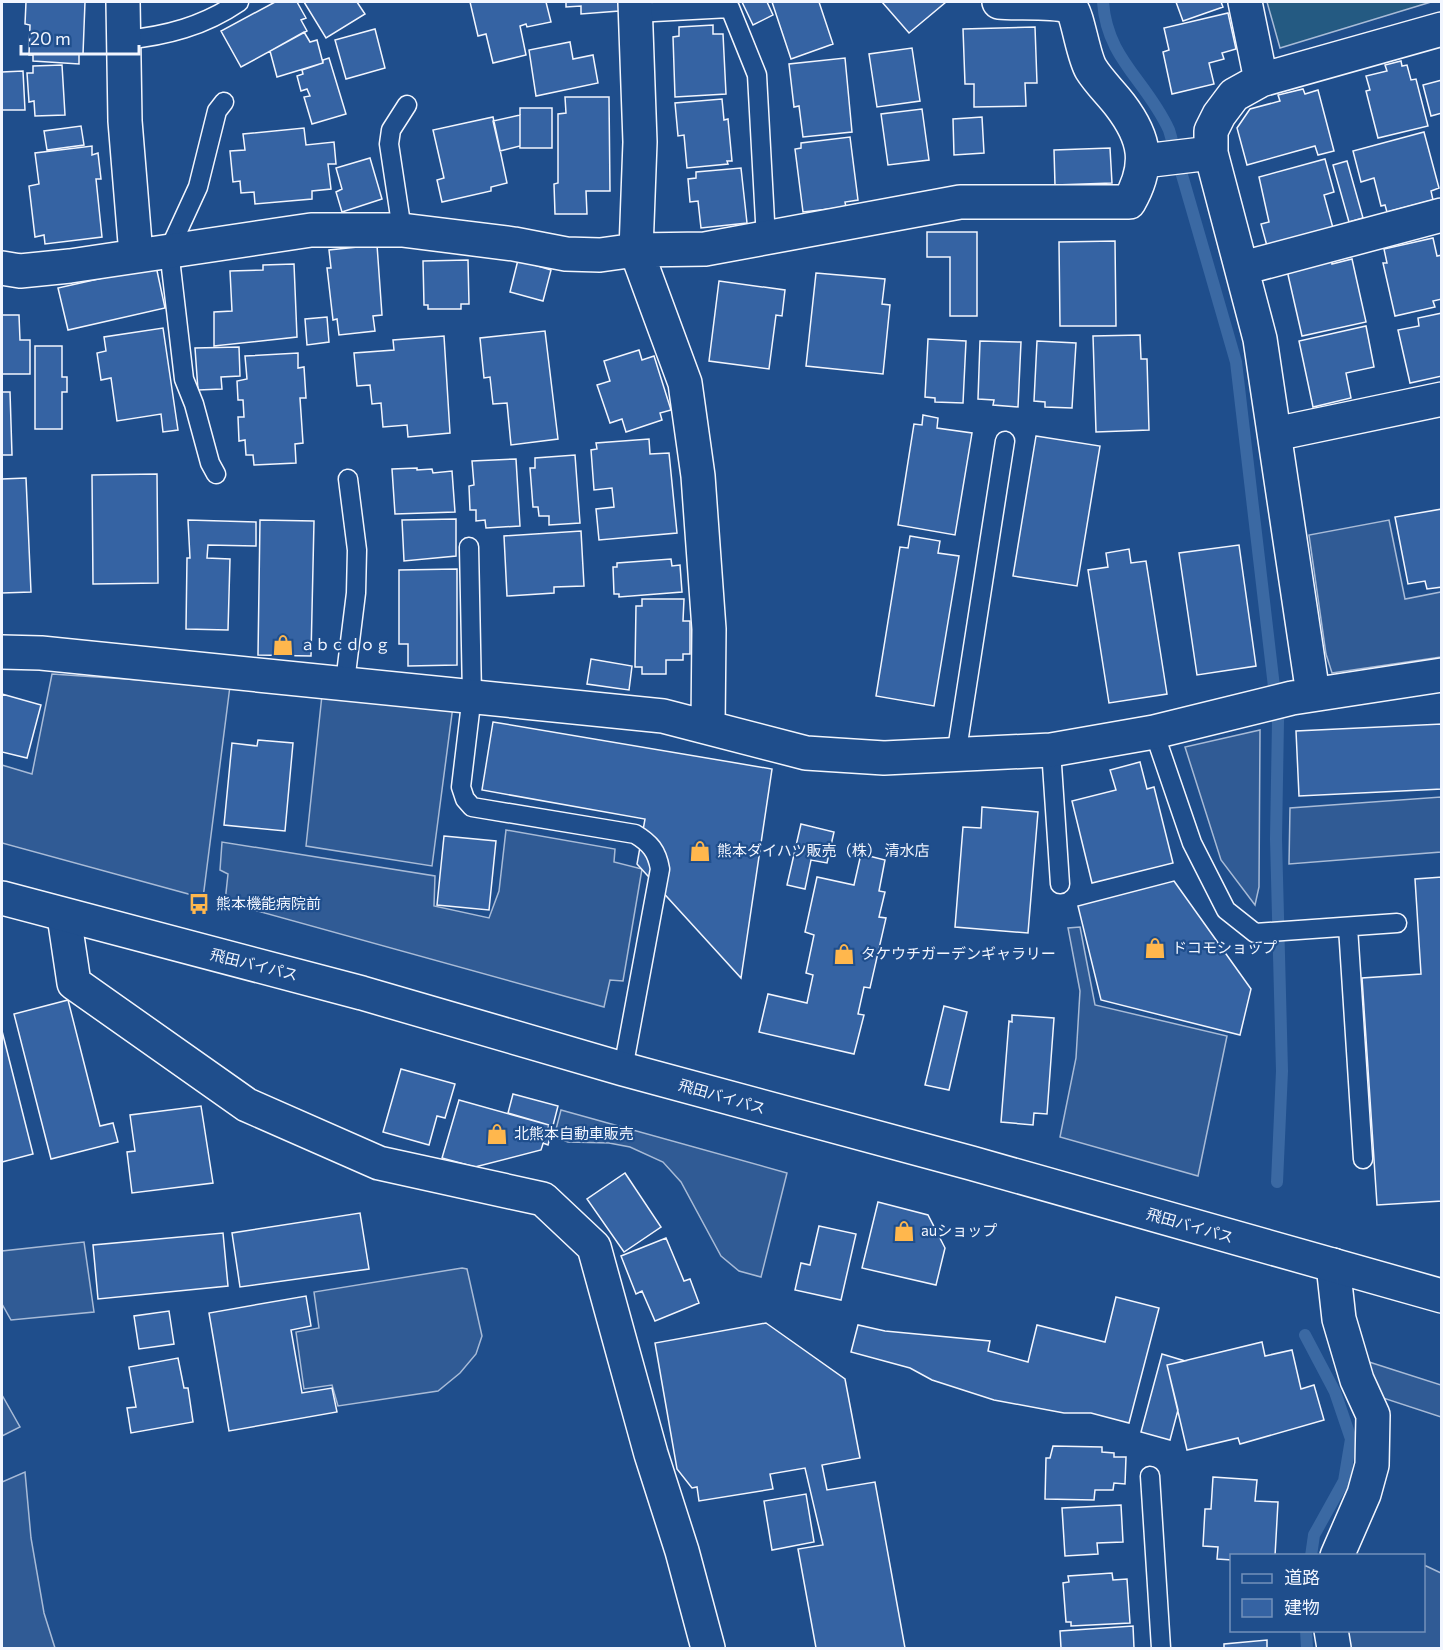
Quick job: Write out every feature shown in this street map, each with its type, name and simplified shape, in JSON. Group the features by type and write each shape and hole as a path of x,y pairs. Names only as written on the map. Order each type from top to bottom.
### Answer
{"main road":[{"path":"123,2 124,121 136,255"},
{"path":"999,2 1061,2 1072,9 1091,69 1122,106 1153,159"},
{"path":"1245,2 1261,80"},
{"path":"635,7 640,142 636,250 685,383 698,476 709,629 708,726"},
{"path":"1313,694 1260,339 1243,268 1204,154 1219,115 1234,95 1261,80 1442,29"},
{"path":"1153,159 1204,154"},
{"path":"2,268 20,271 70,266 311,230 402,230 514,244 566,254 600,255 636,250 705,249 960,202 1129,202 1153,159"},
{"path":"1243,268 1442,215"},
{"path":"1275,434 1442,399"},
{"path":"2,652 41,653 345,682 663,716 806,753 884,758 1051,750 1154,732 1313,694 1442,675"},
{"name":"飛田バイパス","path":"2,898 362,993 623,1069 1442,1296"},
{"path":"64,916 74,983 247,1105 379,1163 543,1199 594,1247 708,1648"},
{"path":"1334,1265 1339,1319 1357,1380 1373,1415 1372,1465 1364,1494 1338,1554"},
{"path":"1331,1632 1334,1648"}],"lane":[{"path":"124,40 156,37 185,30 239,2"},
{"path":"635,7 730,8 757,75 766,239"},
{"path":"216,474 210,463 184,380 169,250 198,187 217,111 224,102"},
{"path":"402,230 389,144 391,130 407,105"},
{"path":"956,756 1005,441"},
{"path":"345,682 356,593 357,550 348,479"},
{"path":"469,547 472,695 461,787 465,799 472,807 634,834 649,843 657,855 660,869 623,1069"},
{"path":"1154,732 1192,843 1226,910 1255,933 1396,923"},
{"path":"1051,750 1060,884"},
{"path":"1348,927 1363,1160"},
{"path":"1150,1476 1161,1648"}],"shaded area":[{"path":"1267,2 1431,2 1280,48"},
{"path":"1389,520 1405,599 1441,592 1441,657 1332,673 1326,654 1309,535"},
{"path":"52,674 230,686 203,898 2,843 2,765 32,774"},
{"path":"322,695 453,706 432,866 306,846"},
{"path":"1260,730 1259,887 1255,905 1221,860 1185,747"},
{"path":"1441,797 1441,852 1289,864 1290,808"},
{"path":"506,830 615,849 614,862 642,869 623,981 610,980 604,1007 225,902 228,874 220,870 222,842 435,876 434,906 489,918 499,891"},
{"path":"1080,927 1095,1005 1227,1036 1198,1176 1060,1137 1076,1058 1080,991 1068,928"},
{"path":"561,1110 787,1173 761,1277 739,1271 721,1256 681,1182 663,1162 630,1147 609,1143 568,1142 554,1137"},
{"path":"84,1242 94,1312 11,1320 2,1304 2,1251"},
{"path":"467,1269 482,1336 476,1354 460,1373 438,1391 338,1406 332,1385 304,1389 296,1332 319,1328 314,1292"},
{"path":"1366,1361 1441,1385 1441,1417 1380,1397"},
{"path":"2,1395 20,1427 2,1436"},
{"path":"25,1472 31,1538 44,1613 55,1648 2,1648 2,1482"},
{"path":"1425,1565 1441,1573 1441,1648 1346,1648 1342,1632 1425,1632"}],"building":[{"path":"26,2 85,2 83,54 79,54 79,64 33,61 33,55 29,55 30,25 25,24"},
{"path":"275,2 297,2 306,18 301,20 307,31 241,67 221,31"},
{"path":"304,2 357,2 365,14 326,38"},
{"path":"470,2 546,2 551,22 527,27 526,24 520,26 526,55 493,63 486,34 478,36"},
{"path":"566,2 618,2 619,11 581,14 581,6 566,7"},
{"path":"742,2 767,2 773,15 753,25"},
{"path":"772,2 819,2 833,44 791,59"},
{"path":"882,2 946,2 909,33"},
{"path":"1176,2 1221,2 1223,7 1183,21"},
{"path":"1228,13 1236,49 1222,53 1224,59 1209,63 1214,84 1172,94 1163,52 1169,50 1164,28"},
{"path":"713,25 713,34 723,34 726,94 675,97 673,37 679,36 679,27"},
{"path":"1035,27 1037,83 1025,83 1026,106 974,107 974,84 965,84 963,29"},
{"path":"375,29 385,68 346,79 335,40"},
{"path":"304,32 310,42 317,40 323,63 277,77 270,51"},
{"path":"570,42 573,59 593,55 598,83 536,96 529,50"},
{"path":"912,48 920,101 877,107 869,54"},
{"path":"329,58 346,114 312,124 304,97 310,96 307,89 301,91 297,76 303,74 302,70 323,63 323,60"},
{"path":"845,58 852,132 803,137 799,106 794,107 789,64"},
{"path":"1401,61 1402,66 1407,65 1411,80 1416,79 1428,126 1378,138 1366,91 1370,90 1366,76 1387,71 1385,65"},
{"path":"62,65 65,115 35,116 34,101 29,102 27,73 33,73 33,66"},
{"path":"23,71 25,110 2,110 2,72"},
{"path":"1442,80 1442,113 1431,116 1423,85"},
{"path":"1303,89 1305,94 1318,90 1334,151 1318,155 1315,146 1247,165 1237,128 1250,109 1280,101 1278,95"},
{"path":"565,97 609,97 610,191 586,191 587,214 555,214 554,184 558,183 558,114 566,113"},
{"path":"722,99 724,120 728,119 732,161 727,161 728,164 687,168 684,135 678,136 675,103"},
{"path":"520,108 552,108 552,148 520,148"},
{"path":"922,109 929,160 888,165 881,114"},
{"path":"520,115 520,146 500,151 493,121"},
{"path":"493,117 507,183 491,187 491,191 442,202 437,180 444,178 433,130"},
{"path":"982,117 984,153 954,155 953,119"},
{"path":"81,126 84,145 47,150 44,131"},
{"path":"304,128 306,145 334,142 336,164 328,164 331,189 312,191 312,199 255,204 254,192 241,193 240,181 233,182 230,151 245,150 243,134"},
{"path":"1424,132 1439,188 1431,191 1433,200 1387,212 1385,205 1381,206 1374,178 1361,182 1353,151"},
{"path":"850,137 858,200 845,202 846,207 803,212 795,149 801,148 801,143"},
{"path":"92,146 92,155 98,153 101,179 96,179 102,237 45,244 44,235 35,237 29,186 39,184 35,153"},
{"path":"1110,148 1112,183 1055,185 1054,150"},
{"path":"370,158 382,199 342,212 336,192 342,189 336,168"},
{"path":"1325,159 1334,192 1324,195 1333,228 1267,246 1261,224 1269,222 1259,177"},
{"path":"1347,161 1363,218 1349,222 1333,165"},
{"path":"741,168 747,223 701,228 698,201 690,202 688,179 696,178 696,172"},
{"path":"927,232 977,232 977,316 950,316 950,257 927,257"},
{"path":"1433,238 1437,256 1442,255 1442,299 1433,301 1435,307 1395,316 1383,263 1387,263 1384,249"},
{"path":"1115,241 1116,326 1060,326 1059,242"},
{"path":"377,245 382,315 373,316 375,331 339,335 337,319 333,320 327,268 331,268 329,250"},
{"path":"1331,256 1332,264 1352,259 1366,322 1302,336 1286,266"},
{"path":"468,260 469,304 461,304 461,309 428,309 428,305 424,305 423,261"},
{"path":"518,260 551,270 543,301 510,292"},
{"path":"294,264 297,337 214,346 214,312 232,311 230,271 263,270 263,265"},
{"path":"156,266 165,308 68,330 58,288"},
{"path":"816,273 885,279 882,304 890,305 883,374 806,366"},
{"path":"719,281 785,290 782,316 776,315 769,369 709,361"},
{"path":"1442,313 1442,376 1410,383 1398,330 1419,326 1418,318"},
{"path":"2,315 19,315 20,340 30,340 30,374 2,374"},
{"path":"327,317 329,342 307,345 305,319"},
{"path":"1366,326 1374,367 1346,373 1351,398 1313,407 1299,341"},
{"path":"163,328 178,430 163,432 161,414 117,421 111,378 101,380 97,353 106,351 104,337"},
{"path":"545,331 558,439 511,445 507,403 493,404 490,377 484,378 480,338"},
{"path":"1140,335 1141,359 1147,359 1149,430 1096,432 1093,336"},
{"path":"444,336 450,433 408,437 407,425 383,427 381,403 372,404 370,385 357,386 354,353 394,350 393,340"},
{"path":"928,339 966,341 963,403 935,402 935,398 925,397"},
{"path":"980,341 1021,342 1018,407 993,405 994,400 978,399"},
{"path":"1037,341 1076,343 1072,408 1045,407 1045,402 1034,401"},
{"path":"35,346 62,346 62,377 67,377 67,392 62,392 62,429 35,429"},
{"path":"239,347 240,376 221,377 222,389 198,390 195,348"},
{"path":"639,350 642,360 654,356 671,410 660,413 662,420 626,432 622,419 610,423 597,385 610,381 604,361"},
{"path":"298,353 298,368 304,367 306,398 300,398 303,443 295,444 296,463 254,465 253,455 246,455 245,440 239,441 238,417 244,417 243,400 238,400 237,381 247,379 245,356"},
{"path":"2,392 10,392 12,455 2,455"},
{"path":"923,415 938,418 937,428 972,433 955,535 898,525 914,424 922,425"},
{"path":"1036,436 1100,446 1077,586 1013,576"},
{"path":"649,439 650,454 669,453 677,533 599,540 596,509 614,507 612,488 594,490 591,450 597,449 596,443"},
{"path":"575,455 580,523 549,525 549,516 539,516 538,507 533,507 530,468 535,468 535,458"},
{"path":"516,459 520,526 486,528 485,520 476,521 476,510 470,510 469,486 474,485 472,461"},
{"path":"417,468 417,470 432,469 433,473 452,471 455,512 395,514 392,469"},
{"path":"157,474 158,583 93,584 92,475"},
{"path":"26,478 31,592 2,593 2,479"},
{"path":"1442,509 1442,587 1427,589 1425,581 1408,584 1395,517"},
{"path":"456,519 456,556 404,561 402,520"},
{"path":"188,520 256,522 256,546 208,545 207,558 230,559 228,630 186,629 187,558 190,558"},
{"path":"260,520 314,521 311,656 258,655"},
{"path":"581,531 584,586 554,587 554,593 507,596 504,536"},
{"path":"910,536 940,541 938,553 959,556 934,706 876,696 900,547 908,548"},
{"path":"1239,545 1256,666 1197,675 1179,553"},
{"path":"1129,549 1131,563 1146,561 1167,694 1109,703 1088,570 1108,567 1106,553"},
{"path":"671,559 672,566 680,565 682,592 619,597 619,594 614,594 613,567 617,567 617,563"},
{"path":"457,569 457,665 408,666 408,644 399,644 399,570"},
{"path":"642,599 684,599 683,621 690,621 690,654 683,654 683,660 666,660 666,674 642,674 642,667 635,667 636,606 642,606"},
{"path":"591,659 632,666 629,690 587,684"},
{"path":"2,694 41,705 27,758 2,752"},
{"name":"熊本ダイハツ販売（株） 清水店","path":"493,722 772,769 741,978 637,864 645,819 482,790"},
{"path":"1442,724 1442,789 1299,796 1296,731"},
{"path":"258,740 293,743 285,831 224,825 232,743 257,746"},
{"path":"1140,762 1147,789 1154,787 1173,863 1092,883 1072,801 1116,790 1110,770"},
{"path":"982,807 1038,812 1028,933 955,927 963,827 981,828"},
{"path":"801,824 834,832 827,863 811,860 805,889 787,885"},
{"path":"444,836 496,841 489,910 437,905"},
{"name":"タケウチガーデンギャラリー","path":"861,854 885,860 879,891 885,892 879,917 886,918 870,988 864,987 858,1014 864,1015 854,1054 759,1032 768,994 807,1003 813,975 806,973 814,935 805,932 817,877 854,885"},
{"path":"1442,877 1442,1201 1377,1205 1362,978 1421,974 1415,879"},
{"name":"ドコモショップ","path":"1174,881 1251,989 1240,1035 1101,1000 1078,906"},
{"path":"68,1000 100,1126 113,1123 118,1142 51,1159 14,1014"},
{"path":"944,1006 967,1012 949,1090 925,1085"},
{"path":"1012,1015 1054,1018 1047,1114 1034,1113 1033,1125 1001,1122 1009,1021 1012,1022"},
{"path":"2,1031 33,1154 2,1162"},
{"path":"401,1069 455,1084 445,1118 437,1116 429,1145 383,1132"},
{"path":"513,1094 558,1106 548,1145 543,1143 549,1125 508,1113"},
{"name":"北熊本自動車販売","path":"459,1100 549,1125 541,1150 475,1167 442,1158"},
{"path":"201,1106 213,1183 132,1193 127,1152 135,1151 130,1115"},
{"path":"625,1173 661,1227 624,1252 587,1199"},
{"name":"auショップ","path":"878,1202 928,1215 945,1248 936,1285 862,1268"},
{"path":"360,1213 369,1269 240,1287 232,1233"},
{"path":"819,1226 856,1234 841,1300 795,1290 801,1263 810,1265"},
{"path":"223,1233 228,1286 98,1299 93,1245"},
{"path":"666,1238 684,1281 690,1279 699,1303 655,1321 642,1291 636,1294 621,1256"},
{"path":"306,1296 311,1326 291,1330 302,1393 332,1388 337,1412 229,1431 209,1313"},
{"path":"1116,1297 1159,1308 1129,1423 1091,1413 1064,1413 994,1400 932,1380 910,1368 851,1352 858,1325 885,1331 990,1341 988,1351 1028,1362 1037,1325 1105,1342"},
{"path":"169,1311 174,1344 139,1349 134,1316"},
{"path":"766,1323 845,1379 860,1458 822,1465 827,1490 875,1482 905,1648 816,1648 798,1549 823,1545 805,1468 770,1474 773,1489 699,1501 697,1487 692,1488 677,1469 655,1343"},
{"path":"1262,1342 1265,1356 1292,1350 1301,1389 1314,1385 1324,1420 1240,1444 1238,1438 1187,1450 1167,1365"},
{"path":"1162,1354 1185,1361 1167,1365 1178,1410 1170,1440 1141,1432"},
{"path":"178,1358 184,1388 188,1388 193,1422 131,1433 127,1408 136,1407 129,1367"},
{"path":"1053,1446 1102,1447 1102,1452 1114,1453 1114,1457 1126,1457 1125,1484 1114,1483 1113,1490 1095,1490 1094,1500 1045,1499 1046,1458 1050,1458"},
{"path":"1213,1477 1257,1480 1255,1501 1278,1502 1275,1554 1230,1554 1230,1560 1217,1559 1218,1547 1203,1546 1205,1509 1211,1509"},
{"path":"806,1494 814,1542 772,1550 764,1501"},
{"path":"1121,1505 1123,1542 1097,1543 1098,1554 1065,1556 1062,1508"},
{"path":"1112,1573 1113,1580 1127,1579 1130,1623 1071,1626 1071,1622 1066,1622 1063,1583 1069,1582 1068,1576"},
{"path":"1133,1626 1134,1648 1061,1648 1060,1631"},
{"path":"1267,1640 1267,1648 1224,1648 1224,1644"}],"waterway":[{"path":"1103,2 1106,22 1112,39 1129,69 1160,112 1169,130 1236,362 1278,721 1276,839 1282,1071 1277,1182"},
{"path":"1305,1335 1335,1392 1351,1439 1344,1481 1314,1535 1311,1554"},
{"path":"1306,1632 1307,1648"}],"place":[{"name":"ａｂｃｄｏｇ","path":"283,645"},
{"name":"熊本ダイハツ販売（株） 清水店","path":"700,851"},
{"name":"熊本機能病院前","path":"199,904"},
{"name":"ドコモショップ","path":"1155,948"},
{"name":"タケウチガーデンギャラリー","path":"844,954"},
{"name":"北熊本自動車販売","path":"497,1134"},
{"name":"auショップ","path":"904,1231"}]}
